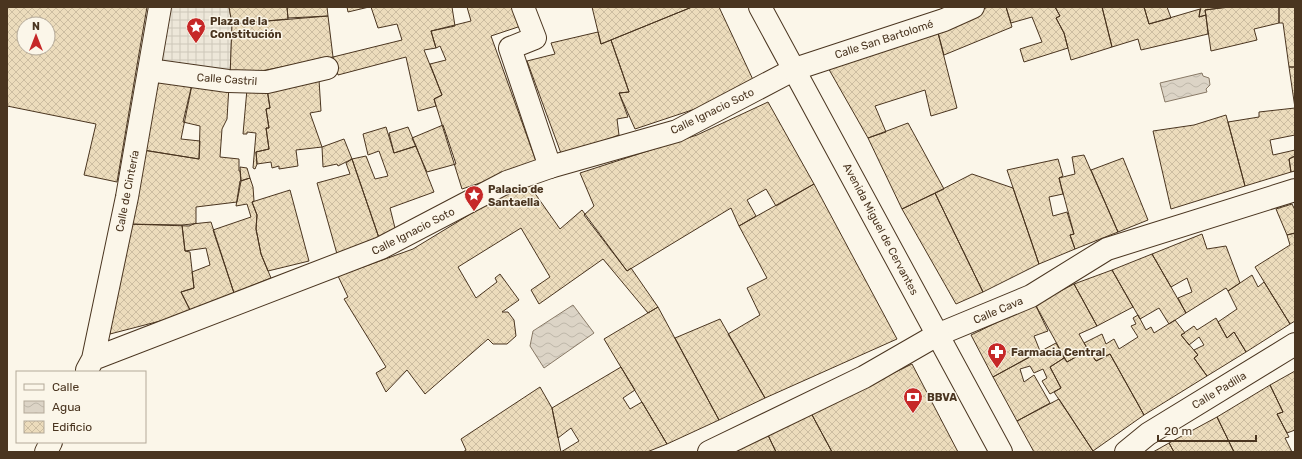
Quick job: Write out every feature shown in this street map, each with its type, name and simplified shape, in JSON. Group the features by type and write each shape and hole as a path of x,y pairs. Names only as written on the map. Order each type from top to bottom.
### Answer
{"street":[{"name":"Calle de Cintería","path":"89,366 127,197 160,7"},
{"path":"523,7 534,38 510,48 550,167"},
{"name":"Avenida Miguel de Cervantes","path":"760,7 1001,452"},
{"name":"Calle San Bartolomé","path":"794,69 944,20 973,7"},
{"name":"Calle Castril","path":"149,70 228,81 267,82 327,68"},
{"name":"Calle Ignacio Soto","path":"89,366 381,248 507,182 550,167 677,131 794,69"},
{"name":"Calle Cava","path":"709,452 864,377 937,335 1031,296 1107,249 1295,190"},
{"name":"Calle Padilla","path":"1126,452 1148,434 1295,344"},
{"path":"46,452 50,443"}],"shaded area":[{"name":"Plaza de la Constitución","path":"167,7 229,7 232,24 230,77 158,63"}],"water":[{"path":"1202,73 1203,76 1209,78 1210,85 1206,89 1207,92 1165,102 1160,83"},
{"path":"573,305 594,333 544,368 530,346 533,331"}],"building":[{"path":"7,7 147,7 117,182 84,175 96,124 7,106"},
{"path":"229,7 287,7 288,19 232,24"},
{"path":"287,7 327,7 328,16 288,18"},
{"path":"347,7 369,7 348,12"},
{"path":"371,7 452,7 455,26 431,31 436,48 424,50 442,95 434,99 436,106 418,111 406,57 338,75 333,57 402,40 397,24 378,28"},
{"path":"467,7 514,7 521,26 491,36 537,164 462,189 434,99 442,95 430,64 446,60 440,46 436,48 431,31 471,21"},
{"path":"592,7 692,7 601,44"},
{"path":"692,7 719,7 755,84 707,105 635,129 619,93 629,92 611,40"},
{"path":"988,7 1006,7 1012,27 944,55 937,29"},
{"path":"1006,7 1055,7 1060,16 1056,18 1064,33 1068,48 1024,62 1020,49 1042,42 1032,17 1011,23"},
{"path":"1055,7 1102,7 1112,47 1071,60 1064,33 1056,18 1060,16"},
{"path":"1102,7 1144,7 1149,24 1200,9 1199,17 1206,15 1208,34 1141,50 1138,39 1112,47"},
{"path":"1144,7 1167,7 1171,18 1149,24"},
{"path":"1201,7 1228,7 1205,10 1206,15 1199,17"},
{"path":"1228,7 1279,7 1279,23 1254,29 1257,40 1211,51 1205,10"},
{"path":"1279,7 1295,7 1295,67 1289,67 1283,23 1279,23"},
{"path":"328,16 333,57 230,77 232,24"},
{"path":"937,29 957,108 931,116 925,90 875,106 886,132 868,138 827,66"},
{"path":"598,32 601,44 611,40 629,92 619,93 628,117 617,119 619,135 562,156 527,61 555,54 551,43"},
{"path":"1289,67 1295,67 1295,108"},
{"path":"160,75 193,80 181,139 200,141 199,159 143,150"},
{"path":"193,80 229,86 227,119 222,129 220,157 239,159 241,181 237,202 196,207 196,223 189,226 126,224 143,150 199,159 200,126 183,122"},
{"path":"319,80 321,111 310,113 322,147 296,150 298,166 279,169 279,166 272,168 271,162 257,164 256,152 269,149 266,128 269,128 266,109 270,108 267,89"},
{"path":"247,89 267,89 270,108 266,109 269,128 266,128 269,149 256,152 257,164 255,169 253,168 256,133 247,132 247,134 243,134"},
{"path":"768,102 814,184 776,206 766,189 747,200 756,216 739,226 731,208 627,271 584,215 594,206 580,173 697,135"},
{"path":"1295,108 1295,135 1270,140 1273,155 1295,150 1295,156 1289,159 1291,172 1245,186 1228,122 1259,117 1259,112"},
{"path":"1226,115 1245,186 1171,209 1153,131 1194,125"},
{"path":"908,123 944,189 902,209 868,138"},
{"path":"443,125 456,164 427,172 412,138"},
{"path":"386,127 394,153 416,146 434,192 390,208 396,232 379,238 352,159 366,156 375,179 388,176 379,151 368,155 363,134"},
{"path":"408,127 416,146 394,153 389,133"},
{"path":"344,139 352,159 338,166 337,164 323,167 322,147"},
{"path":"1084,155 1118,232 1075,249 1070,235 1074,234 1059,178 1075,174 1072,157"},
{"path":"1295,156 1295,171 1291,172 1289,159"},
{"path":"1123,158 1148,220 1118,232 1091,170"},
{"path":"352,159 379,238 337,254 317,183 350,174 346,163"},
{"path":"1058,159 1063,176 1059,178 1063,194 1049,197 1053,216 1067,212 1074,234 1070,235 1075,249 1039,264 1007,170"},
{"path":"240,167 247,168 250,178 241,181"},
{"path":"972,174 1013,188 1039,264 983,292 935,193"},
{"path":"250,178 253,187 254,201 252,202 257,215 256,229 261,254 271,278 234,293 213,230 251,217 247,204 236,206 240,181"},
{"path":"814,184 897,339 765,398 728,334 760,315 747,288 767,278 739,226"},
{"path":"529,185 560,229 582,210 627,271 631,268 658,307 648,313 603,259 539,304 531,290 550,277 521,228 458,267 476,298 497,282 495,278 500,274 519,300 502,312 508,312 514,320 516,336 507,344 493,344 488,339 425,394 407,370 386,392 376,373 386,367 344,299 348,297 338,276 413,249 510,190 512,193"},
{"path":"290,190 309,261 268,271 261,254 256,229 257,215 252,202"},
{"path":"935,193 983,292 956,304 902,209"},
{"path":"1292,204 1295,210 1295,233 1287,235 1276,209"},
{"path":"211,222 234,293 190,310 181,292 194,288 192,272 210,265 206,248 185,251 182,225"},
{"path":"126,224 182,225 185,251 190,252 194,288 181,292 190,310 164,320 110,334"},
{"path":"1295,233 1295,321 1290,324 1255,267 1290,245 1287,235"},
{"path":"1202,234 1207,249 1226,246 1240,283 1228,291 1226,288 1186,313 1178,298 1192,292 1187,278 1171,287 1152,254"},
{"path":"1152,254 1186,313 1169,324 1159,308 1140,319 1112,270"},
{"path":"1112,270 1133,307 1097,326 1074,284"},
{"path":"1252,275 1258,287 1264,282 1290,324 1246,352 1234,332 1227,338 1218,322 1237,309 1228,291"},
{"path":"1074,284 1097,326 1079,334 1088,350 1067,362 1035,304"},
{"path":"1035,304 1048,331 1034,336 1040,351 993,377 971,335"},
{"path":"658,307 719,420 667,444 604,339"},
{"path":"1138,315 1146,330 1151,327 1154,333 1175,320 1185,333 1181,335 1198,355 1194,358 1207,376 1144,415 1110,354 1096,361 1084,343 1102,334 1106,344 1114,339 1119,349 1138,337 1131,326 1136,324 1133,318"},
{"path":"1216,318 1227,338 1234,332 1246,352 1207,376 1194,358 1198,355 1194,350 1204,345 1199,337 1189,345 1181,335 1194,326 1197,330"},
{"path":"720,319 765,398 719,420 675,338"},
{"path":"1056,343 1064,358 1050,367 1061,388 1050,394 1042,381 1047,378 1043,369 1034,373 1030,366 1020,369 1024,382 1034,375 1050,403 1017,421 993,377"},
{"path":"1088,350 1096,361 1110,354 1144,415 1093,451 1054,392 1061,388 1050,367 1064,358 1067,362"},
{"path":"912,364 958,452 832,452 811,413"},
{"path":"621,367 635,390 623,398 630,409 642,402 667,444 647,452 561,452 579,441 571,428 558,438 552,408"},
{"path":"1295,371 1295,430 1287,433 1277,414 1283,412 1270,385"},
{"path":"1270,385 1283,412 1277,414 1289,437 1285,438 1292,452 1234,452 1217,417"},
{"path":"540,387 552,408 561,452 463,452 466,450 461,439"},
{"path":"1059,399 1093,451 1034,452 1017,421"},
{"path":"811,413 832,452 776,452 767,433"},
{"path":"1217,417 1234,452 1174,452 1169,443"},
{"path":"767,433 776,452 727,452"},
{"path":"1169,443 1174,452 1153,452"}],"place":[{"name":"Plaza de la Constitución","path":"196,44"},
{"name":"Palacio de Santaella","path":"474,212"},
{"name":"Farmacia Central","path":"997,369"},
{"name":"BBVA","path":"913,414"}]}
